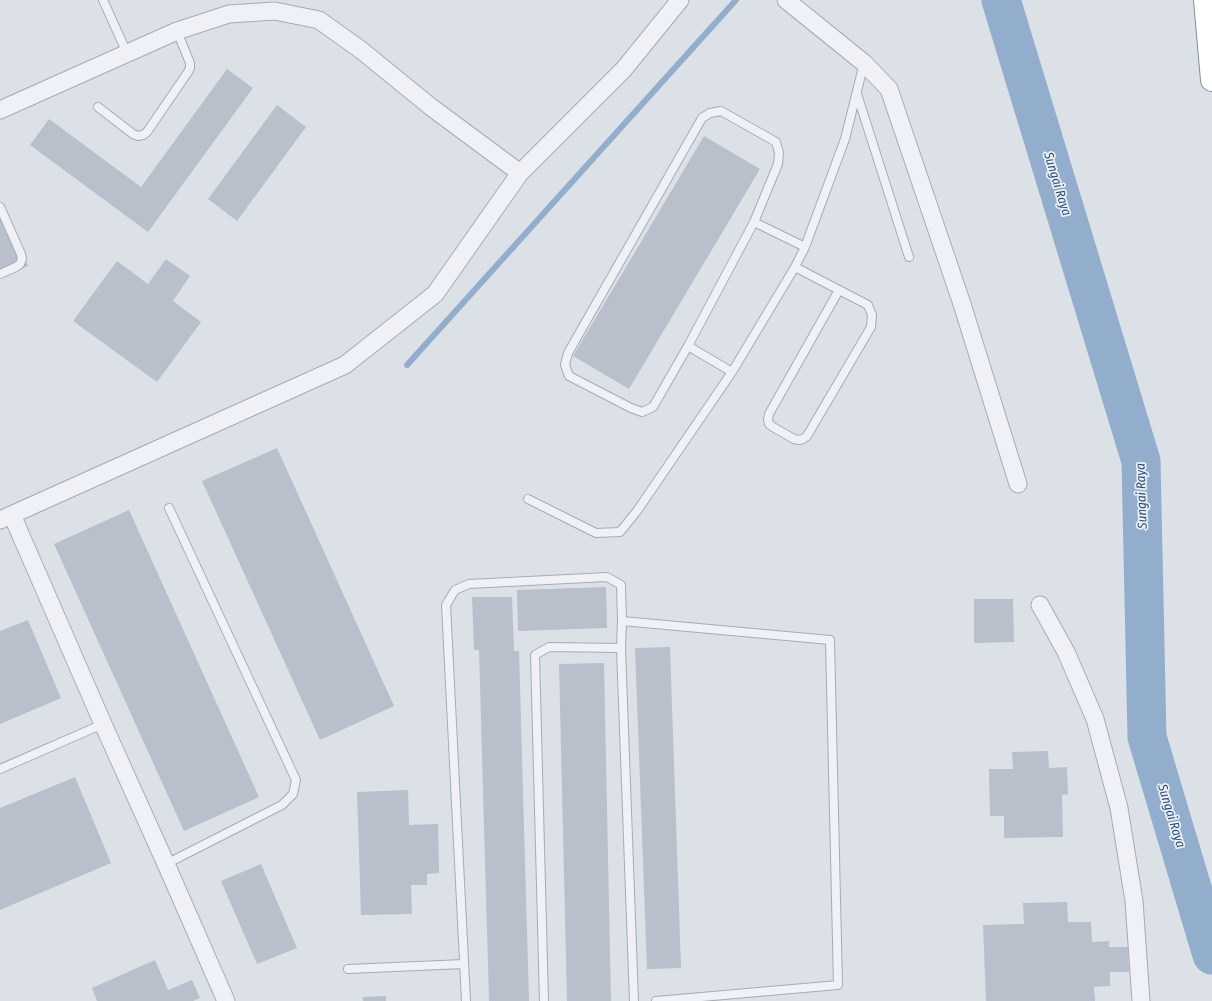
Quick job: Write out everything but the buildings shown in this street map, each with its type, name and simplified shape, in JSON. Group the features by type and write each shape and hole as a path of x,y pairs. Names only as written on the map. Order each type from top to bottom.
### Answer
{"highway":[{"path":"1205,0 1212,80"}],"street":[{"path":"226,1001 103,724 6,517 345,365 435,294 520,173 624,69 680,0"},
{"path":"786,0 864,63 889,89 962,304 1018,484"},
{"path":"0,110 177,31 229,14 275,11 319,20 361,50 431,107 520,173"},
{"path":"1040,605 1066,652 1095,719 1120,808 1134,901 1141,1001"}],"lane":[{"path":"103,0 127,53"},
{"path":"98,107 133,134 138,136 147,132 190,68 190,63 177,31"},
{"path":"528,499 596,533 620,532 637,511 732,372 805,247 845,139 864,63"},
{"path":"857,93 909,257"},
{"path":"721,111 776,142 779,153 778,164 754,222 688,346 654,407 642,412 631,408 569,376 565,365 568,353 702,118 710,113 721,111"},
{"path":"0,207 22,259 20,264 16,267 0,274"},
{"path":"754,222 805,247"},
{"path":"794,267 839,290 868,306 872,315 871,327 807,436 799,440 794,439 769,424 769,414 839,290"},
{"path":"688,346 732,372"},
{"path":"166,864 282,805 293,794 296,780 169,508"},
{"path":"466,1001 446,605 455,590 469,584 607,577 621,585 621,648 634,1001"},
{"path":"622,621 830,640 838,985 656,1001"},
{"path":"544,1001 535,655 549,647 621,648"},
{"path":"0,769 103,724"},
{"path":"348,969 464,964"}],"waterway":[{"path":"407,365 736,0"},
{"name":"Sungai Raya","path":"1001,0 1141,461 1147,737 1212,955"}]}
